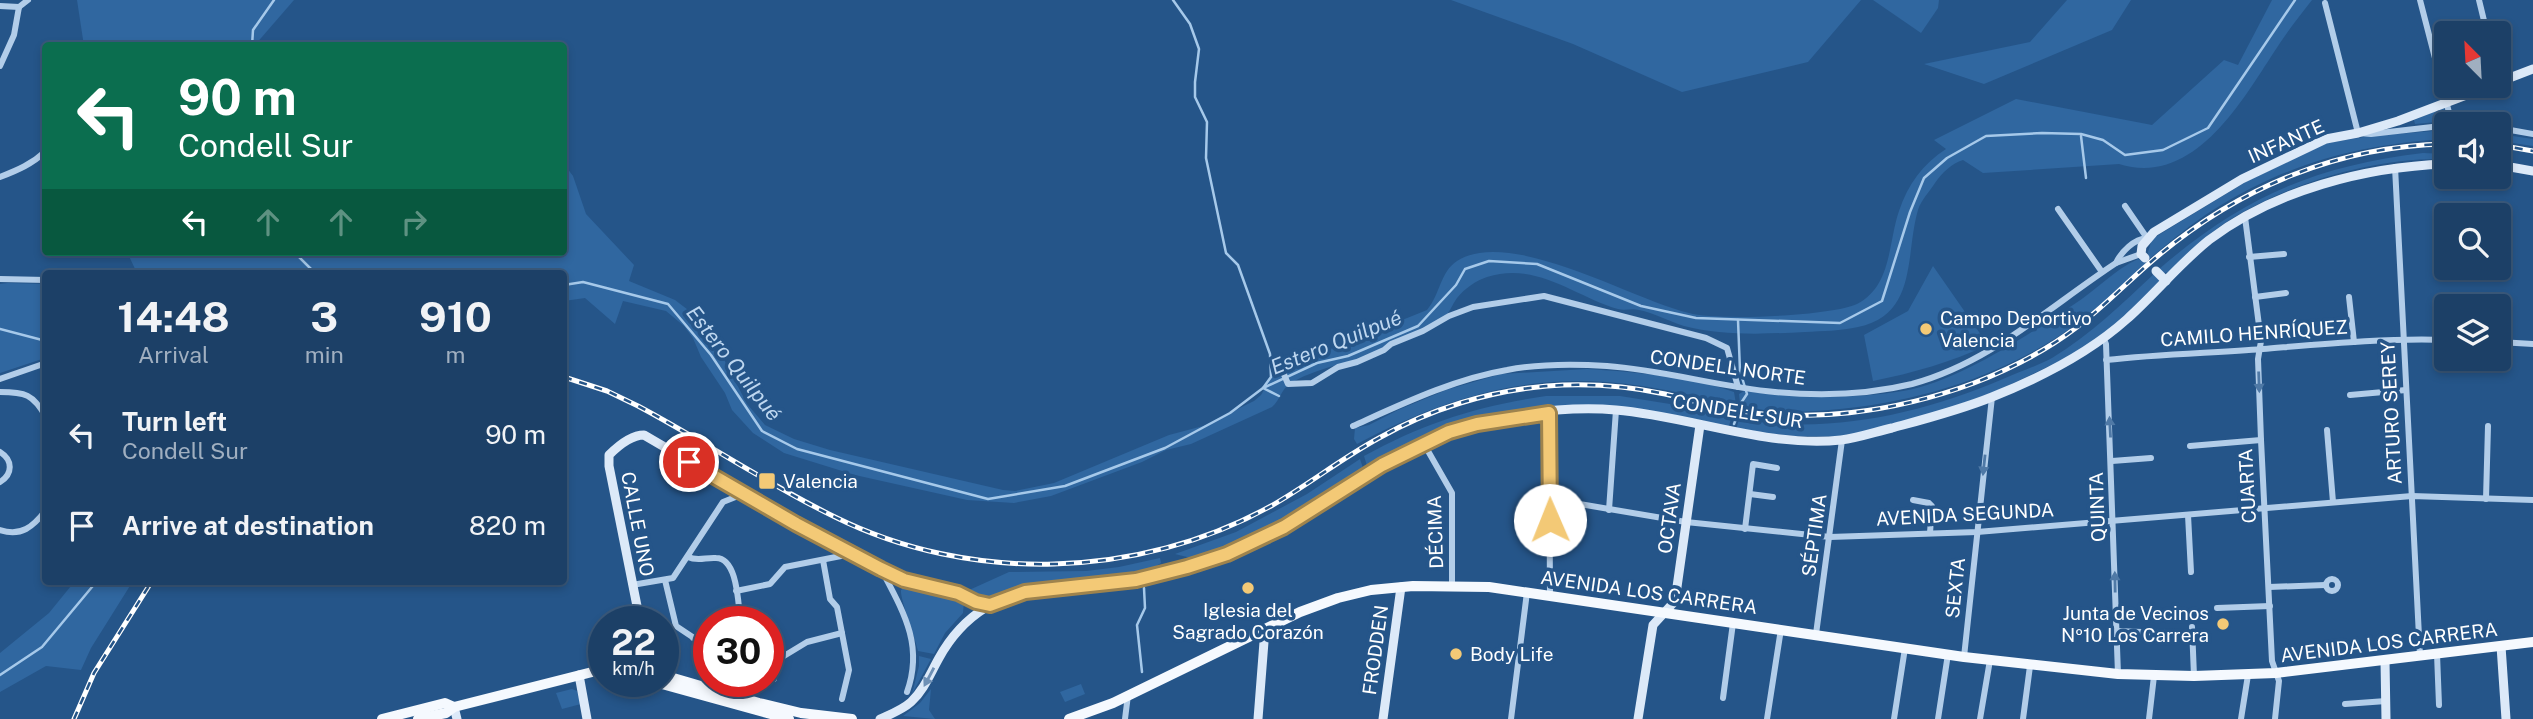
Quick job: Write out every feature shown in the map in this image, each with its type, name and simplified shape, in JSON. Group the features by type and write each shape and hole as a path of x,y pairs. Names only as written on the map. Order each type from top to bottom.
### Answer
{"main road":[{"name":"AVENIDA LOS CARRERA","path":"1069,719 1128,695 1265,629 1338,598 1371,590 1401,587 1452,585 1527,592 2031,666 2154,676 2276,673 2533,642"},
{"path":"418,719 446,713 454,707 588,673"},
{"path":"579,676 588,676"},
{"path":"679,679 801,713 852,719"},
{"path":"679,687 789,719"},
{"path":"382,719 445,703 454,707"}],"street":[{"path":"0,6 19,7 28,0"},
{"path":"2420,0 2449,112"},
{"path":"2479,0 2484,21"},
{"path":"2325,3 2358,133 2434,127"},
{"path":"0,66 14,34 19,7"},
{"path":"2511,77 2533,69"},
{"name":"INFANTE","path":"2081,288 2116,263 2143,256 2142,246 2147,238 2242,179 2326,139 2398,121 2459,98"},
{"path":"2398,121 2408,126 2434,126"},
{"path":"2511,130 2533,134"},
{"path":"0,177 20,170 42,154"},
{"name":"CONDELL SUR","path":"880,719 899,711 919,694 944,648 965,623 990,605 1025,592 1136,580 1227,554 1284,527 1360,478 1449,432 1477,424 1549,413 1616,410 1770,436 1842,440 1950,412 1992,397 2073,358 2104,339 2207,242 2245,217 2363,172 2434,165"},
{"name":"ARTURO SEREY","path":"2395,167 2420,656"},
{"path":"2511,167 2533,171"},
{"path":"2125,206 2147,238"},
{"path":"2058,209 2102,272"},
{"name":"CUARTA","path":"2245,217 2261,341 2261,440 2272,661 2279,684 2275,719"},
{"name":"INFANTE","path":"2116,263 2121,253 2141,239 2147,238"},
{"path":"2249,257 2284,254"},
{"path":"2156,271 2166,281"},
{"path":"0,279 42,280"},
{"name":"CONDELL NORTE","path":"1353,426 1455,384 1509,369 1606,366 1774,392 1873,392 1943,374 1987,352 2081,288"},
{"path":"2255,297 2286,293"},
{"path":"1277,358 1288,384 1312,383 1339,367 1384,350 1449,316 1473,307 1544,296 1706,338 1727,348 1738,387"},
{"path":"2348,296 2354,342"},
{"name":"CAMILO HENRÍQUEZ","path":"2106,360 2403,338 2434,339"},
{"name":"QUINTA","path":"2104,339 2112,461 2118,674"},
{"path":"2511,343 2533,344"},
{"path":"0,379 42,364"},
{"path":"2350,395 2406,390"},
{"path":"0,392 28,394 42,410"},
{"name":"SEXTA","path":"1964,657 1992,397"},
{"path":"1609,510 1616,410"},
{"path":"1549,413 1550,596"},
{"name":"OCTAVA","path":"1638,719 1653,625 1675,601 1700,425"},
{"path":"2486,499 2488,426"},
{"path":"2328,430 2333,502"},
{"name":"CALLE UNO","path":"637,606 609,466 610,454 626,441 644,435 743,494"},
{"name":"SÉPTIMA","path":"1816,634 1842,440"},
{"path":"2190,446 2261,440"},
{"name":"DÉCIMA","path":"1424,443 1452,493 1452,585"},
{"path":"0,452 10,465 8,475 0,482"},
{"path":"2112,461 2151,458"},
{"path":"1745,529 1754,464 1777,468"},
{"path":"632,585 673,578 723,502 743,494 904,580 958,593 968,599 990,605"},
{"path":"1750,494 1773,498"},
{"name":"AVENIDA SEGUNDA","path":"1550,499 1686,522 1830,537 1978,532 2412,496 2533,500"},
{"path":"1913,500 1932,506 1930,534"},
{"path":"0,530 12,534 23,532 42,515"},
{"path":"2188,515 2191,572"},
{"path":"736,591 770,584 785,567 841,556 848,551"},
{"path":"688,557 694,561 718,557 724,559 731,567 738,606"},
{"path":"823,559 830,599 837,607 849,670 842,699"},
{"path":"881,569 904,614 915,652 913,676 907,692"},
{"path":"665,580 673,620 693,638"},
{"path":"893,592 904,580"},
{"path":"2269,587 2325,585"},
{"name":"FRODDEN","path":"1383,719 1401,587"},
{"path":"1511,719 1527,592"},
{"path":"965,623 971,608 968,599"},
{"path":"2217,608 2270,606"},
{"path":"1723,698 1733,622"},
{"path":"2192,626 2194,676"},
{"path":"1258,719 1265,629"},
{"path":"1767,719 1781,629"},
{"path":"2116,631 2168,633"},
{"path":"784,656 807,642 842,634"},
{"path":"2501,646 2506,719"},
{"path":"1894,719 1905,648"},
{"path":"1938,719 1948,654"},
{"path":"2437,654 2439,705"},
{"path":"1980,719 1990,660"},
{"path":"2385,661 2386,719"},
{"path":"2023,719 2031,666"},
{"path":"2241,719 2248,675"},
{"path":"579,676 587,719"},
{"path":"2149,719 2154,676"},
{"path":"1125,719 1128,695"},
{"path":"2344,704 2386,701"},
{"path":"454,707 457,719"}],"shaded area":[{"path":"77,0 294,0 258,42 83,42"},
{"path":"1451,0 1861,0 1808,62 1682,92 1573,44"},
{"path":"1873,0 1939,0 1938,8 1921,33"},
{"path":"2067,0 2131,0 2112,30 1984,84 1924,64 2030,42"},
{"path":"2272,0 2312,0 2216,132 2195,150 2172,163 2147,168 2119,164 1983,173 1963,160 1955,163 1938,179 1918,210 1906,281 1900,296 1891,310 1877,320 1858,327 1832,331 1759,334 1714,331 1684,326 1639,310 1618,309 1538,277 1505,273 1487,277 1463,291 1444,318 1432,327 1383,351 1316,371 1288,385 1272,407 1191,444 1166,450 1142,462 1051,496 1014,503 967,500 855,475 784,453 753,433 732,410 725,393 684,326 666,311 623,301 615,324 585,298 567,301 567,270 136,270 129,256 567,256 567,168 573,176 586,214 634,265 629,281 675,300 696,316 716,344 747,404 765,425 794,439 830,450 1015,491 1054,483 1169,435 1203,426 1254,401 1261,395 1272,376 1281,369 1427,310 1451,266 1457,261 1480,253 1507,253 1538,259 1665,305 1703,315 1747,317 1800,314 1824,312 1857,304 1877,286 1883,275 1895,223 1912,183 1930,161 1946,149 1934,140 2016,99 2152,125 2224,60 2238,65"},
{"path":"2434,112 2434,122 2415,124 2414,120"},
{"path":"2434,131 2434,140 2354,151 2297,168 2269,180 2205,215 2149,259 2152,239 2249,180 2327,143 2370,136"},
{"path":"2511,136 2533,139 2533,146 2511,143"},
{"path":"2434,153 2434,159 2391,162 2335,174 2280,194 2231,219 2207,237 2170,272 2163,273 2158,270 2219,223 2281,189 2347,167 2384,159"},
{"path":"2138,259 2146,263 2082,320 2024,356 1962,383 1896,401 1829,410 1772,411 1740,403 1739,394 1744,391 1804,396 1863,396 1903,391 1947,378 2034,330"},
{"name":"Campo Deportivo Valencia","path":"1933,266 1988,345 1932,366 1873,381 1864,335 1908,311"},
{"path":"2155,273 2160,277 2160,283 2127,317 2070,356 1999,390 1941,411 1847,436 1794,436 1736,430 1739,419 1807,424 1874,418 1972,391 2040,364 2066,349 2106,318"},
{"path":"0,284 42,284 42,359 0,373"},
{"path":"1587,369 1699,382 1734,392 1736,404 1625,384 1557,382 1469,397 1412,417 1357,444 1354,439 1355,428 1369,425 1446,390 1501,374"},
{"path":"1546,396 1620,396 1670,404 1731,419 1728,429 1611,407 1489,417 1435,433 1368,469 1364,456 1408,434 1452,417"},
{"path":"1360,459 1364,471 1275,528 1199,560 1175,554 1236,532 1307,494"},
{"path":"1160,558 1161,563 1146,571 1113,580 1026,586 984,599 967,591 1009,572 1086,571"},
{"path":"72,585 130,585 91,648 81,670 46,666 0,692 0,653 49,613"},
{"path":"907,586 964,601 963,613 945,633 934,654 918,651 901,595 901,590"},
{"path":"919,656 931,659 912,694 919,666"},
{"path":"1081,684 1085,694 1065,702 1060,692"},
{"path":"572,689 577,691 581,704 562,709 556,693"},
{"path":"931,689 929,710 935,719 903,716 920,703"}],"waterway":[{"path":"252,42 253,30 274,0"},
{"path":"1173,0 1190,24 1199,49 1195,97 1207,122 1206,158 1226,253 1238,265 1270,354 1271,377 1263,388 1279,396"},
{"name":"Estero Quilpué","path":"567,285 583,282 668,304 711,355 762,431 797,449 988,499 1065,486 1165,448 1230,413 1263,388 1317,363 1348,356 1418,326 1456,285 1465,269 1489,261 1537,264 1641,306 1696,318 1840,323 1882,301 1910,212 1924,178 1947,158 1986,136 2042,133 2081,134 2103,140 2125,155 2163,150 2208,128 2295,0"},
{"path":"2081,136 2086,178"},
{"path":"298,256 311,269 318,270"},
{"path":"1738,320 1740,371 1747,394 1741,403"},
{"path":"0,329 42,340"},
{"path":"1734,424 1736,419"},
{"name":"Estero Quilpué","path":"0,675 42,647 94,585"},
{"path":"1142,672 1137,625 1145,608 1144,588"}],"railway":[{"path":"567,378 607,391 638,406 810,504 887,539 942,554 997,562 1054,564 1111,559 1166,548 1220,530 1271,506 1398,428 1439,410 1503,392 1547,386 1606,386 1651,391 1722,408 1785,415 1849,413 1913,402 1944,393 2001,372 2053,343 2088,319 2190,231 2223,209 2258,191 2330,162 2368,153 2434,145"},
{"path":"2511,147 2533,151"},
{"path":"74,719 94,673 149,585"}],"place":[{"name":"Campo Deportivo Valencia","path":"1926,329"},
{"name":"Valencia","path":"767,481"},
{"name":"Iglesia del Sagrado Corazón","path":"1248,588"},
{"name":"Junta de Vecinos Nº10 Los Carrera","path":"2223,624"},
{"name":"Body Life","path":"1456,654"}],"route":[{"path":"689,462 796,524 904,580 958,593 976,602 990,605 1025,592 1136,580 1227,554 1284,527 1360,478 1424,443 1449,432 1511,417 1549,413 1550,520"}]}
